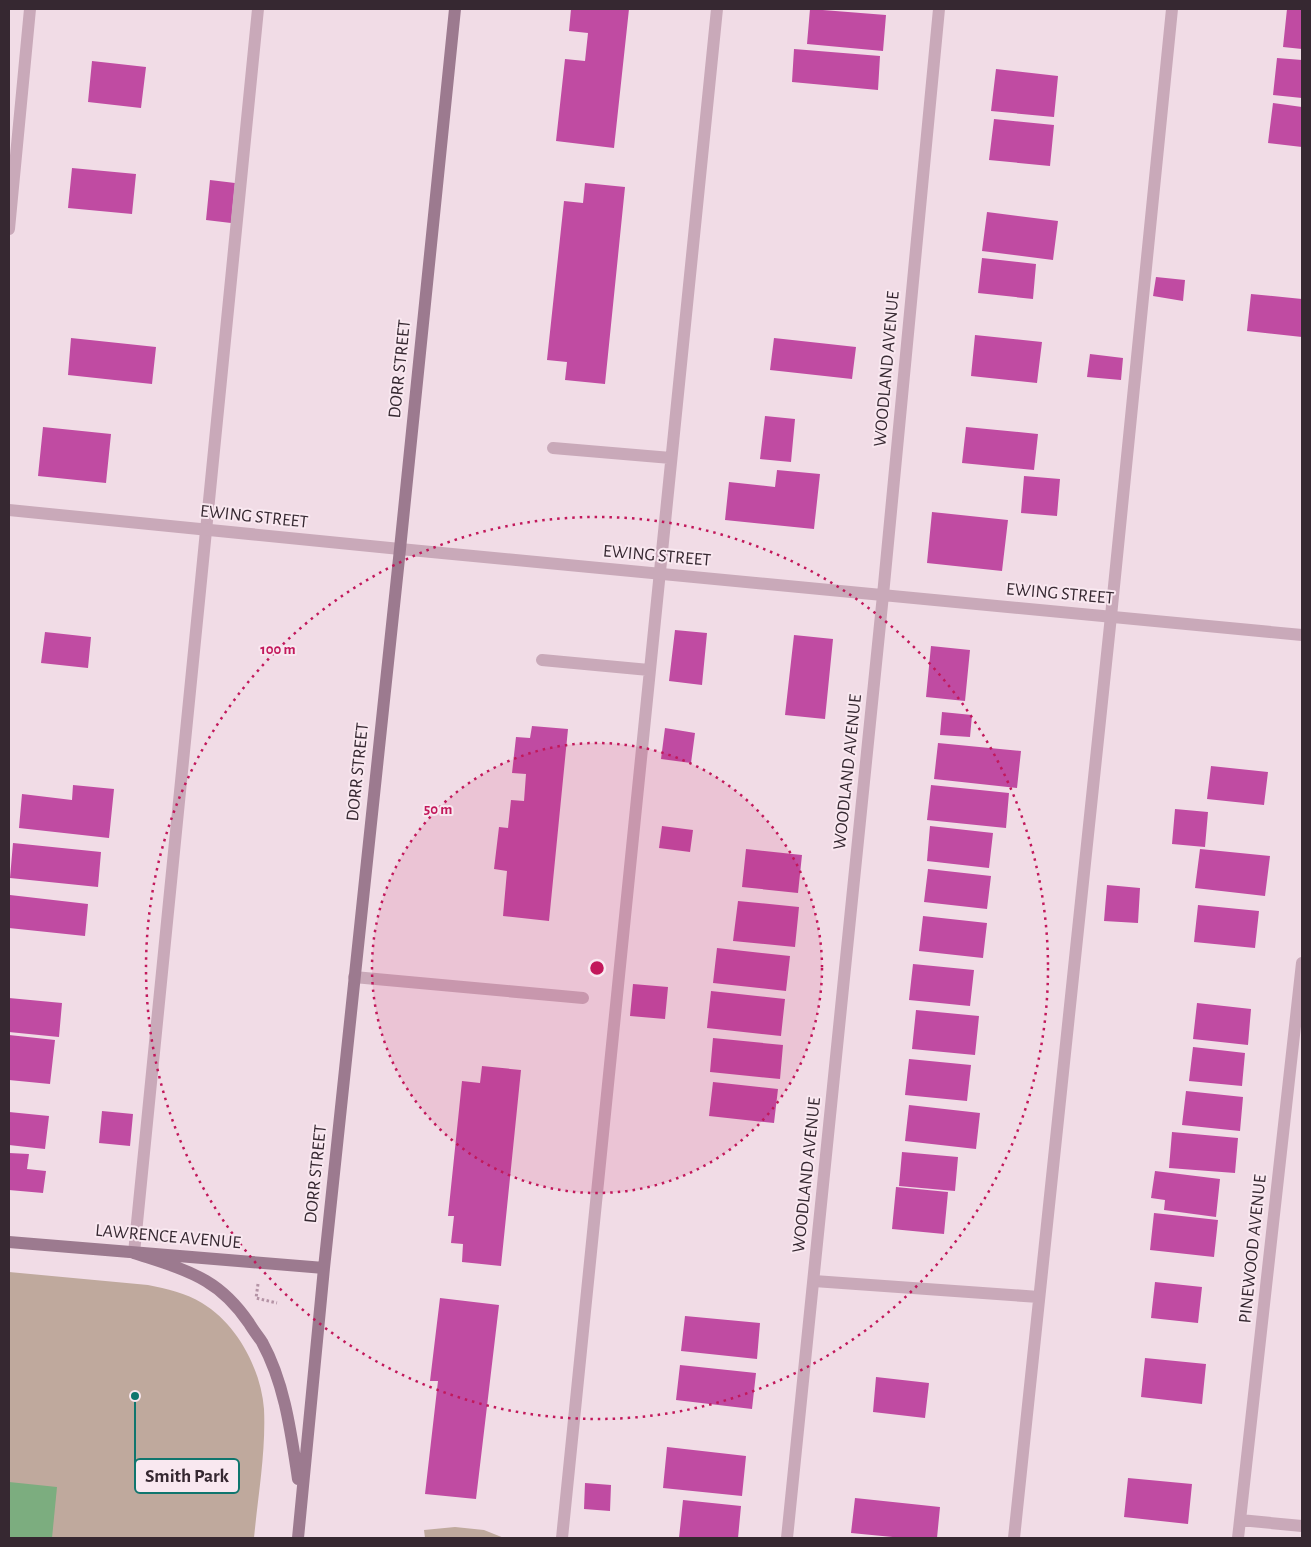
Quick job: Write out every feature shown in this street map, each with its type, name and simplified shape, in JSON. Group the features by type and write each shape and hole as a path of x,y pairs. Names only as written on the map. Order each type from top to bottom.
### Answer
{"main road":[{"name":"DORR STREET","path":"298,1538 324,1268 455,9"},
{"name":"LAWRENCE AVENUE","path":"9,1242 324,1268"},
{"path":"134,1253 184,1270 206,1281 241,1312 262,1342 277,1377 288,1420 301,1498"}],"street":[{"path":"9,229 30,9"},
{"path":"134,1253 258,9"},
{"path":"562,1538 717,9"},
{"name":"WOODLAND AVENUE","path":"788,1538 883,595 939,9"},
{"path":"1014,1538 1111,616 1172,9"},
{"path":"553,448 671,458"},
{"name":"EWING STREET","path":"9,510 1302,635"},
{"path":"542,660 649,670"},
{"name":"PINEWOOD AVENUE","path":"1238,1538 1302,963"},
{"path":"354,976 582,998"},
{"path":"814,1281 1039,1297"},
{"path":"1240,1520 1302,1526"}],"path":[{"path":"258,1284 256,1298 277,1303"}],"shaded area":[{"path":"9,1272 148,1285 162,1288 183,1294 202,1303 226,1323 236,1335 252,1363 262,1394 264,1409 263,1457 254,1538 9,1538"},
{"path":"9,1482 57,1487 52,1538 9,1538"},
{"path":"455,1527 484,1530 504,1538 425,1538 424,1530"}],"building":[{"path":"571,9 629,9 614,148 556,141 565,59 585,61 588,33 569,31"},
{"path":"810,9 886,15 883,51 807,44"},
{"path":"1287,9 1302,9 1302,49 1283,47"},
{"path":"794,49 880,56 878,90 792,82"},
{"path":"1277,58 1302,60 1302,98 1273,95"},
{"path":"92,61 146,67 141,108 88,102"},
{"path":"996,69 1058,76 1054,117 991,111"},
{"path":"1273,103 1302,107 1302,147 1268,143"},
{"path":"994,119 1054,125 1050,166 989,160"},
{"path":"72,168 136,174 132,214 68,208"},
{"path":"210,180 235,183 231,223 206,220"},
{"path":"585,183 625,187 605,384 565,380 567,362 547,360 564,201 583,203"},
{"path":"987,212 1058,221 1053,260 982,251"},
{"path":"982,258 1036,264 1033,299 978,293"},
{"path":"1156,277 1185,280 1183,301 1153,296"},
{"path":"1251,294 1302,299 1302,337 1247,331"},
{"path":"975,335 1042,342 1037,383 971,376"},
{"path":"71,338 156,347 152,384 68,375"},
{"path":"774,338 856,347 852,379 770,370"},
{"path":"1090,354 1123,358 1121,380 1087,377"},
{"path":"765,416 795,419 791,462 760,459"},
{"path":"43,427 111,434 106,483 38,476"},
{"path":"966,427 1038,434 1034,470 962,463"},
{"path":"777,470 820,474 814,529 725,520 729,482 775,487"},
{"path":"1024,476 1060,479 1057,516 1021,513"},
{"path":"932,512 1008,520 1002,571 927,563"},
{"path":"675,630 707,633 702,685 669,681"},
{"path":"45,632 91,637 88,668 41,663"},
{"path":"794,635 833,639 825,719 785,715"},
{"path":"931,646 970,650 965,701 926,697"},
{"path":"942,712 972,715 970,737 940,735"},
{"path":"532,726 568,729 549,921 503,916 507,871 494,869 499,827 508,828 511,800 524,801 526,774 512,773 516,737 530,738"},
{"path":"665,728 695,733 691,763 661,759"},
{"path":"938,743 1021,751 1017,788 934,779"},
{"path":"1211,766 1268,772 1264,805 1207,799"},
{"path":"73,785 114,789 109,838 19,828 22,794 72,800"},
{"path":"931,785 1009,793 1006,828 927,820"},
{"path":"1175,809 1208,812 1205,847 1172,844"},
{"path":"662,826 693,830 690,852 659,848"},
{"path":"930,826 993,833 989,868 927,861"},
{"path":"13,843 101,852 98,887 10,878"},
{"path":"746,849 802,855 798,893 742,887"},
{"path":"1200,849 1270,856 1265,896 1195,888"},
{"path":"928,869 991,876 987,909 924,902"},
{"path":"1107,885 1140,888 1138,923 1104,921"},
{"path":"10,895 88,904 85,936 9,928"},
{"path":"738,901 799,907 795,947 733,941"},
{"path":"1198,905 1259,911 1255,948 1194,942"},
{"path":"923,916 987,923 983,958 919,951"},
{"path":"717,948 790,956 786,991 713,983"},
{"path":"913,964 974,970 970,1006 909,1000"},
{"path":"633,984 668,987 665,1019 630,1016"},
{"path":"711,991 785,999 781,1036 707,1028"},
{"path":"9,998 62,1003 59,1037 9,1032"},
{"path":"1197,1003 1251,1009 1248,1045 1193,1039"},
{"path":"916,1010 979,1016 975,1055 912,1049"},
{"path":"9,1035 55,1040 50,1084 9,1080"},
{"path":"713,1038 783,1045 780,1079 710,1072"},
{"path":"1193,1047 1245,1053 1242,1086 1189,1081"},
{"path":"909,1059 971,1065 967,1101 905,1095"},
{"path":"482,1066 521,1070 501,1266 462,1262 463,1244 451,1243 454,1216 448,1216 462,1081 480,1083"},
{"path":"713,1082 778,1089 774,1123 709,1116"},
{"path":"1186,1091 1243,1097 1240,1131 1182,1125"},
{"path":"909,1105 980,1113 976,1149 905,1141"},
{"path":"102,1111 133,1114 130,1146 99,1143"},
{"path":"9,1112 49,1116 45,1149 9,1145"},
{"path":"1172,1132 1238,1138 1235,1173 1169,1168"},
{"path":"902,1152 958,1157 955,1191 899,1186"},
{"path":"9,1153 29,1154 27,1169 46,1171 43,1193 9,1190"},
{"path":"1155,1171 1220,1179 1216,1217 1164,1210 1165,1200 1151,1198"},
{"path":"896,1187 948,1192 944,1234 892,1229"},
{"path":"1154,1213 1218,1220 1214,1257 1150,1250"},
{"path":"1155,1282 1202,1287 1198,1323 1151,1318"},
{"path":"440,1298 499,1305 476,1499 425,1494 438,1381 430,1381"},
{"path":"685,1316 760,1323 757,1359 681,1351"},
{"path":"1145,1358 1206,1364 1202,1404 1141,1397"},
{"path":"680,1365 756,1373 752,1409 676,1400"},
{"path":"876,1377 929,1383 925,1418 873,1412"},
{"path":"667,1447 746,1456 742,1496 663,1488"},
{"path":"1128,1478 1192,1484 1188,1524 1124,1517"},
{"path":"585,1483 611,1485 610,1511 584,1509"},
{"path":"855,1498 940,1507 937,1538 903,1538 851,1533"},
{"path":"683,1500 741,1506 738,1538 679,1538"}],"place":[{"name":"Smith Park","path":"135,1396"}]}
